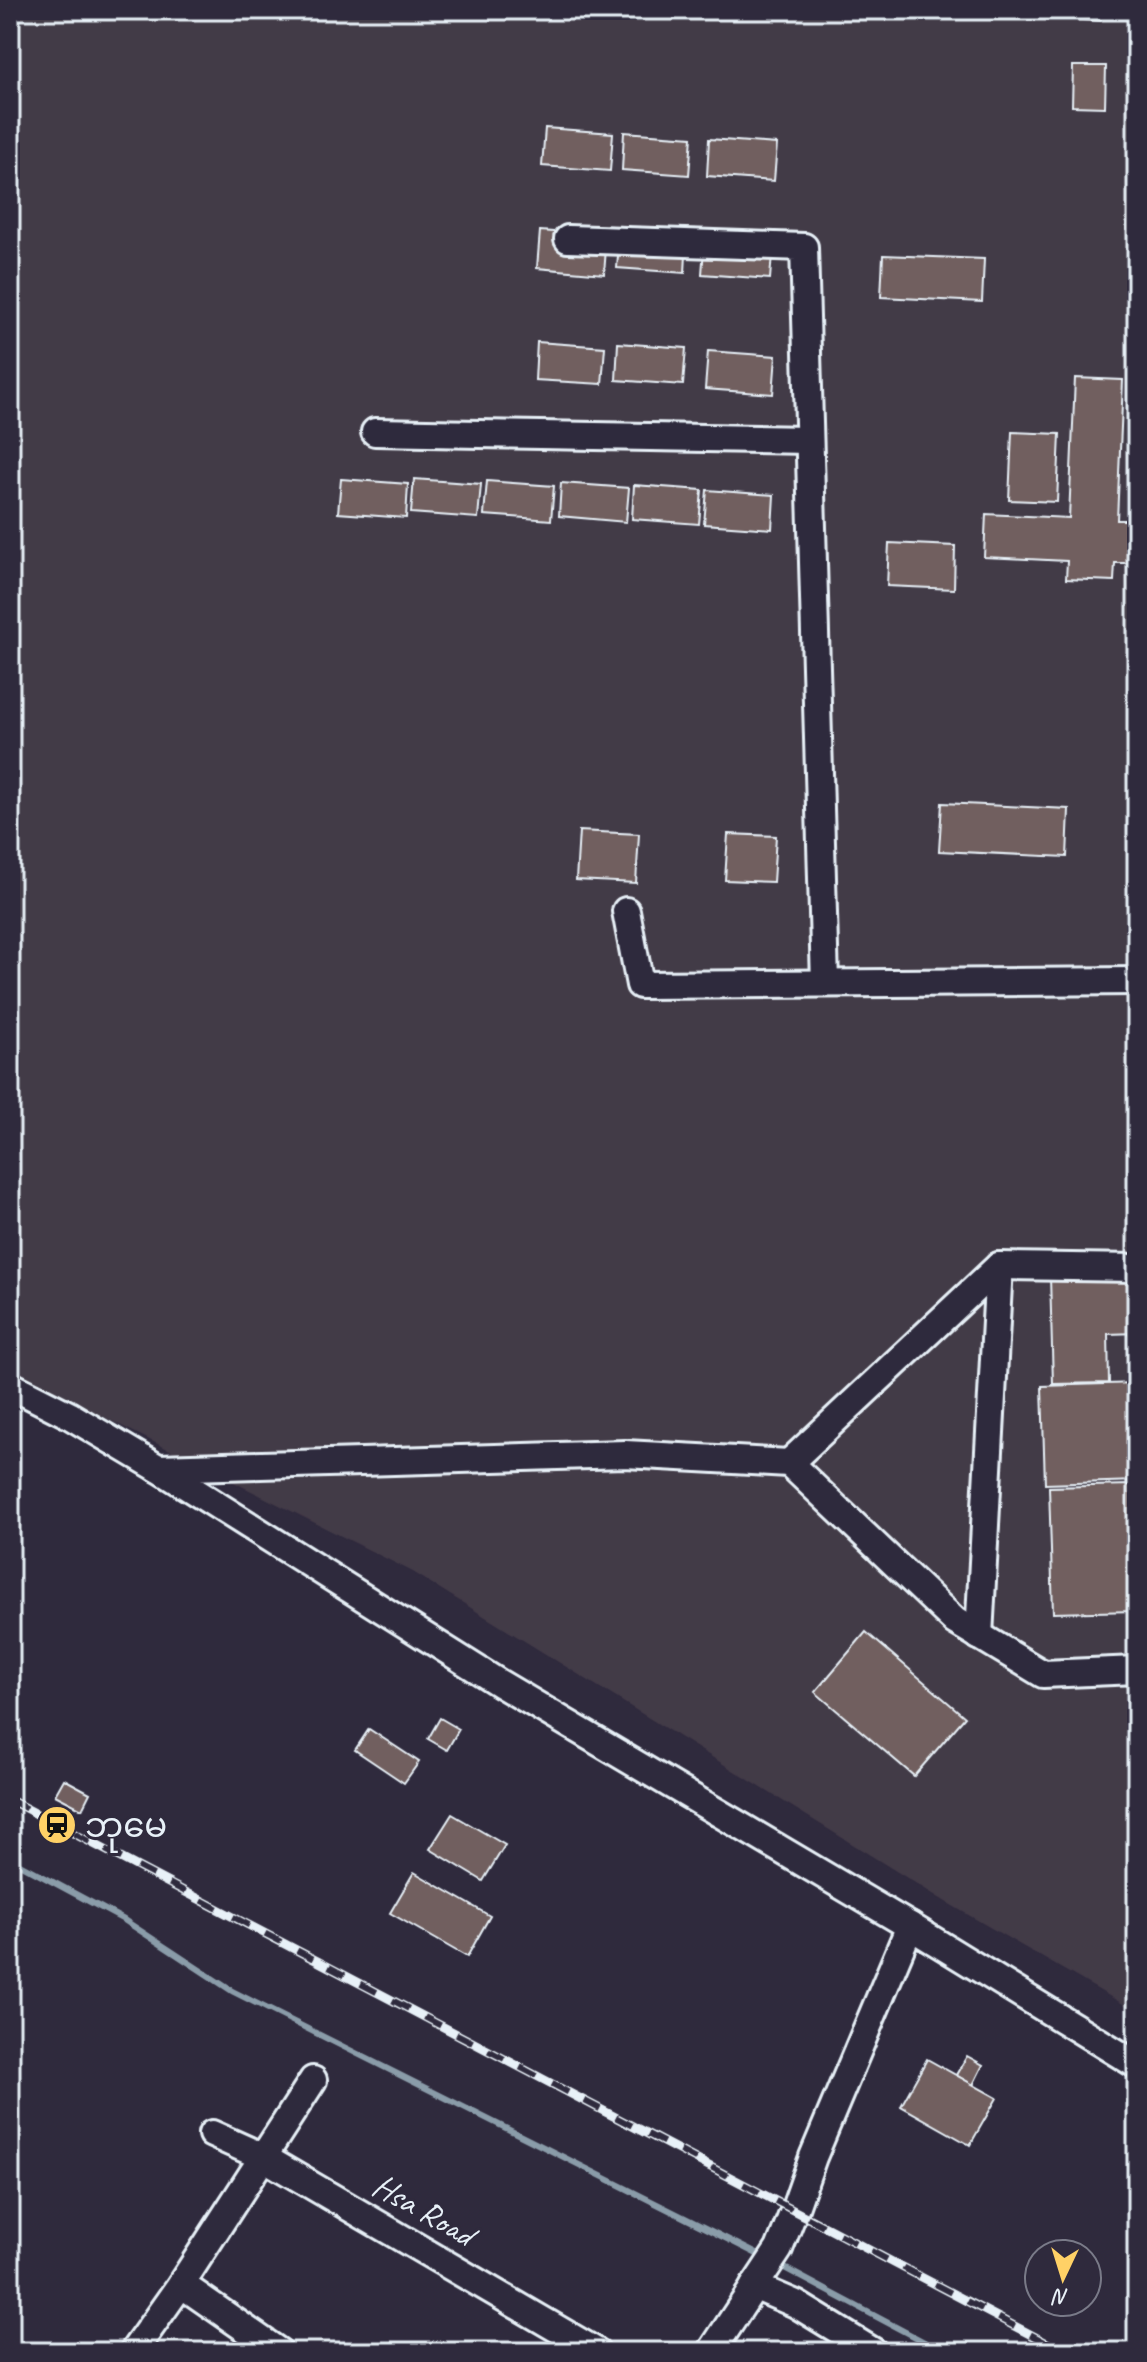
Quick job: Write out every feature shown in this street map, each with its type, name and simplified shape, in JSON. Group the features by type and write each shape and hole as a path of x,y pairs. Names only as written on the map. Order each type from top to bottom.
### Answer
{"street":[{"path":"568,239 804,247 825,983"},
{"path":"375,432 809,440"},
{"path":"626,911 640,985 1137,981"},
{"path":"979,1636 999,1266"},
{"path":"789,1463 999,1266 1137,1268"},
{"path":"10,1385 69,1415 158,1468 499,1683 910,1926 1137,2065"},
{"path":"158,1468 625,1454 789,1463 955,1621 979,1636 1043,1674 1137,1670"},
{"path":"711,2352 779,2249 809,2166 910,1926"},
{"path":"133,2352 181,2284 313,2080"},
{"name":"Hsa Road","path":"212,2134 263,2157 597,2352"},
{"path":"758,2279 874,2352"},
{"path":"181,2284 279,2352"}],"shaded area":[{"path":"10,10 1137,10 1137,2012 946,1902 413,1572 10,1370"}],"building":[{"path":"1063,10 1101,10 1101,21 1063,19"},
{"path":"1073,66 1106,66 1105,107 1072,106"},
{"path":"545,128 613,133 610,171 542,166"},
{"path":"624,132 692,137 689,175 622,170"},
{"path":"709,139 777,144 774,181 707,176"},
{"path":"540,231 607,236 604,274 537,268"},
{"path":"620,231 687,236 685,273 617,268"},
{"path":"705,236 773,241 770,279 702,274"},
{"path":"883,255 984,259 982,302 881,297"},
{"path":"537,342 605,347 602,384 535,380"},
{"path":"618,343 686,348 683,385 616,380"},
{"path":"708,351 776,356 773,394 705,389"},
{"path":"1075,378 1123,380 1117,520 1133,520 1131,563 1115,563 1114,581 1066,579 1067,561 984,557 986,514 1069,518"},
{"path":"1012,432 1060,434 1057,502 1009,500"},
{"path":"341,479 408,484 406,518 338,513"},
{"path":"414,479 481,484 478,518 411,513"},
{"path":"487,481 554,486 551,520 484,515"},
{"path":"561,483 629,488 626,522 559,516"},
{"path":"634,485 702,490 699,524 632,519"},
{"path":"707,490 774,495 772,529 704,524"},
{"path":"889,543 955,546 954,589 887,586"},
{"path":"942,803 1069,809 1067,857 939,851"},
{"path":"579,831 639,834 636,883 576,880"},
{"path":"728,834 776,836 773,882 725,880"},
{"path":"1137,1273 1137,1333 1108,1334 1109,1383 1053,1384 1050,1276"},
{"path":"1137,1383 1137,1481 1045,1484 1042,1386"},
{"path":"1131,1485 1135,1611 1053,1613 1049,1487"},
{"path":"866,1632 965,1717 914,1776 815,1692"},
{"path":"440,1718 459,1729 447,1750 428,1739"},
{"path":"369,1729 419,1762 404,1783 355,1750"},
{"path":"64,1779 90,1793 82,1809 55,1795"},
{"path":"452,1814 505,1845 483,1881 430,1849"},
{"path":"414,1872 490,1916 467,1957 390,1913"},
{"path":"967,2056 983,2065 973,2085 956,2075"},
{"path":"927,2059 997,2098 970,2145 901,2106"}],"waterway":[{"path":"10,1859 124,1920 232,1991 767,2259"},
{"path":"777,2264 943,2352"}],"railway":[{"path":"10,1800 1064,2352"}],"place":[{"name":"ဘုမေ","path":"57,1825"}]}
